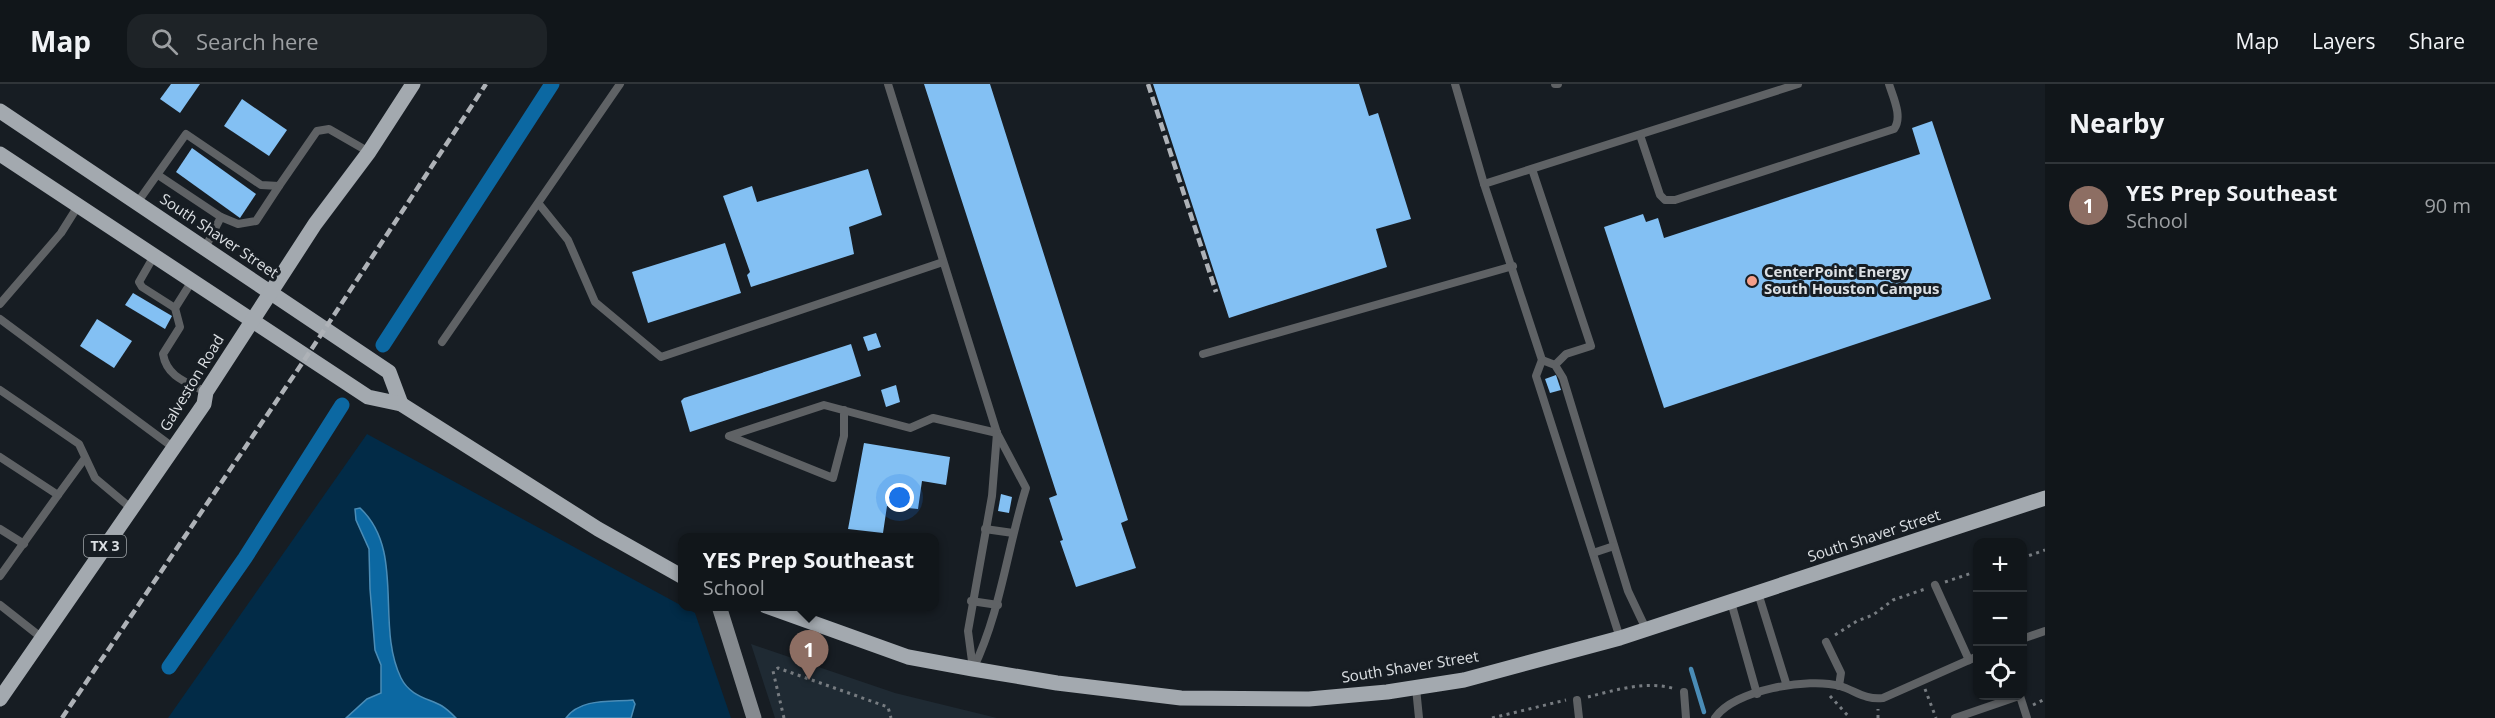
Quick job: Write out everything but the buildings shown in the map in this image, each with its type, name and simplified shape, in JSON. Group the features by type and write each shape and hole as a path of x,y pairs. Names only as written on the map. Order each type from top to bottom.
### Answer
{"main road":[{"name":"Galveston Road","path":"0,699 204,404 206,392 315,224 369,152 413,84"},
{"name":"South Shaver Street","path":"0,111 389,372 401,405"},
{"path":"0,154 368,397 401,405 598,530 678,574"},
{"name":"South Shaver Street","path":"780,611 908,657 973,669 1181,698 1309,699 1416,688 1464,680 1620,638 2045,498"},
{"path":"720,611 754,718"}],"lane":[{"path":"442,342 620,84"},
{"path":"888,84 997,433 1026,488 1012,533 998,605 988,637 973,669"},
{"path":"1455,84 1484,184 1542,360 1536,376 1620,638"},
{"path":"1484,184 1798,84"},
{"path":"1640,135 1660,195 1665,200 1675,200 1894,129 1899,123 1889,84"},
{"path":"158,174 221,217 238,224 256,221 317,131 329,129 369,152"},
{"path":"137,203 186,134 261,185 279,186"},
{"path":"1532,170 1591,346 1566,354 1556,365"},
{"path":"539,204 568,240 595,302 661,357 943,262"},
{"path":"0,304 62,232 78,206"},
{"path":"205,248 221,217"},
{"path":"154,256 139,282 142,287 175,308 180,327 163,354 165,363 173,376 206,392"},
{"path":"1203,354 1513,267"},
{"path":"175,308 192,281"},
{"path":"0,319 174,448"},
{"path":"1542,360 1556,365 1563,378 1628,591 1646,629"},
{"path":"0,390 79,444 94,478 132,509"},
{"path":"844,410 844,436 833,478 729,436 824,405 844,410 910,428 933,418 997,433"},
{"path":"973,669 968,631 971,601 992,496 997,433"},
{"path":"0,457 58,495"},
{"path":"0,576 85,458"},
{"path":"0,529 24,544"},
{"path":"985,529 1012,533"},
{"path":"1593,553 1614,546"},
{"path":"1715,718 1727,706 1786,683 1824,683 1839,686 1869,699 1883,698 1973,658 1935,585"},
{"path":"1758,593 1786,683"},
{"path":"971,601 998,605"},
{"path":"1731,602 1757,694"},
{"path":"0,605 42,638"},
{"path":"2027,637 2045,631"},
{"path":"1826,642 1841,673 1839,686"},
{"path":"1416,688 1419,718"},
{"path":"1684,692 1686,718"},
{"path":"1577,700 1579,718"},
{"path":"1955,718 2008,700"},
{"path":"2021,700 2027,718"}],"path":[{"path":"2027,556 2045,550"},
{"path":"1826,642 1893,600 1973,572"},
{"path":"784,718 772,671 778,668 888,707 891,718"},
{"path":"1919,682 1932,702 1936,718"},
{"path":"1824,683 1831,698 1848,718"}],"shaded area":[{"path":"367,434 678,604 678,611 695,613 731,718 168,718"},
{"path":"751,644 895,693 997,718 775,718"}],"water":[{"path":"360,508 374,525 382,545 386,567 390,635 401,678 414,693 442,706 456,718 346,718 367,699 381,693 381,665 375,650 369,549 356,520 355,509"},
{"path":"633,700 635,704 631,718 566,718 579,707 588,704"}],"waterway":[{"path":"383,345 552,84"},
{"path":"169,667 245,558 342,405"},
{"path":"1691,669 1704,712"}],"railway":[{"path":"62,718 307,356 486,84"},
{"path":"1148,84 1216,292"}],"place":[{"name":"CenterPoint Energy South Houston Campus","path":"1752,281"},
{"name":"YES Prep Southeast","path":"809,680"}]}
